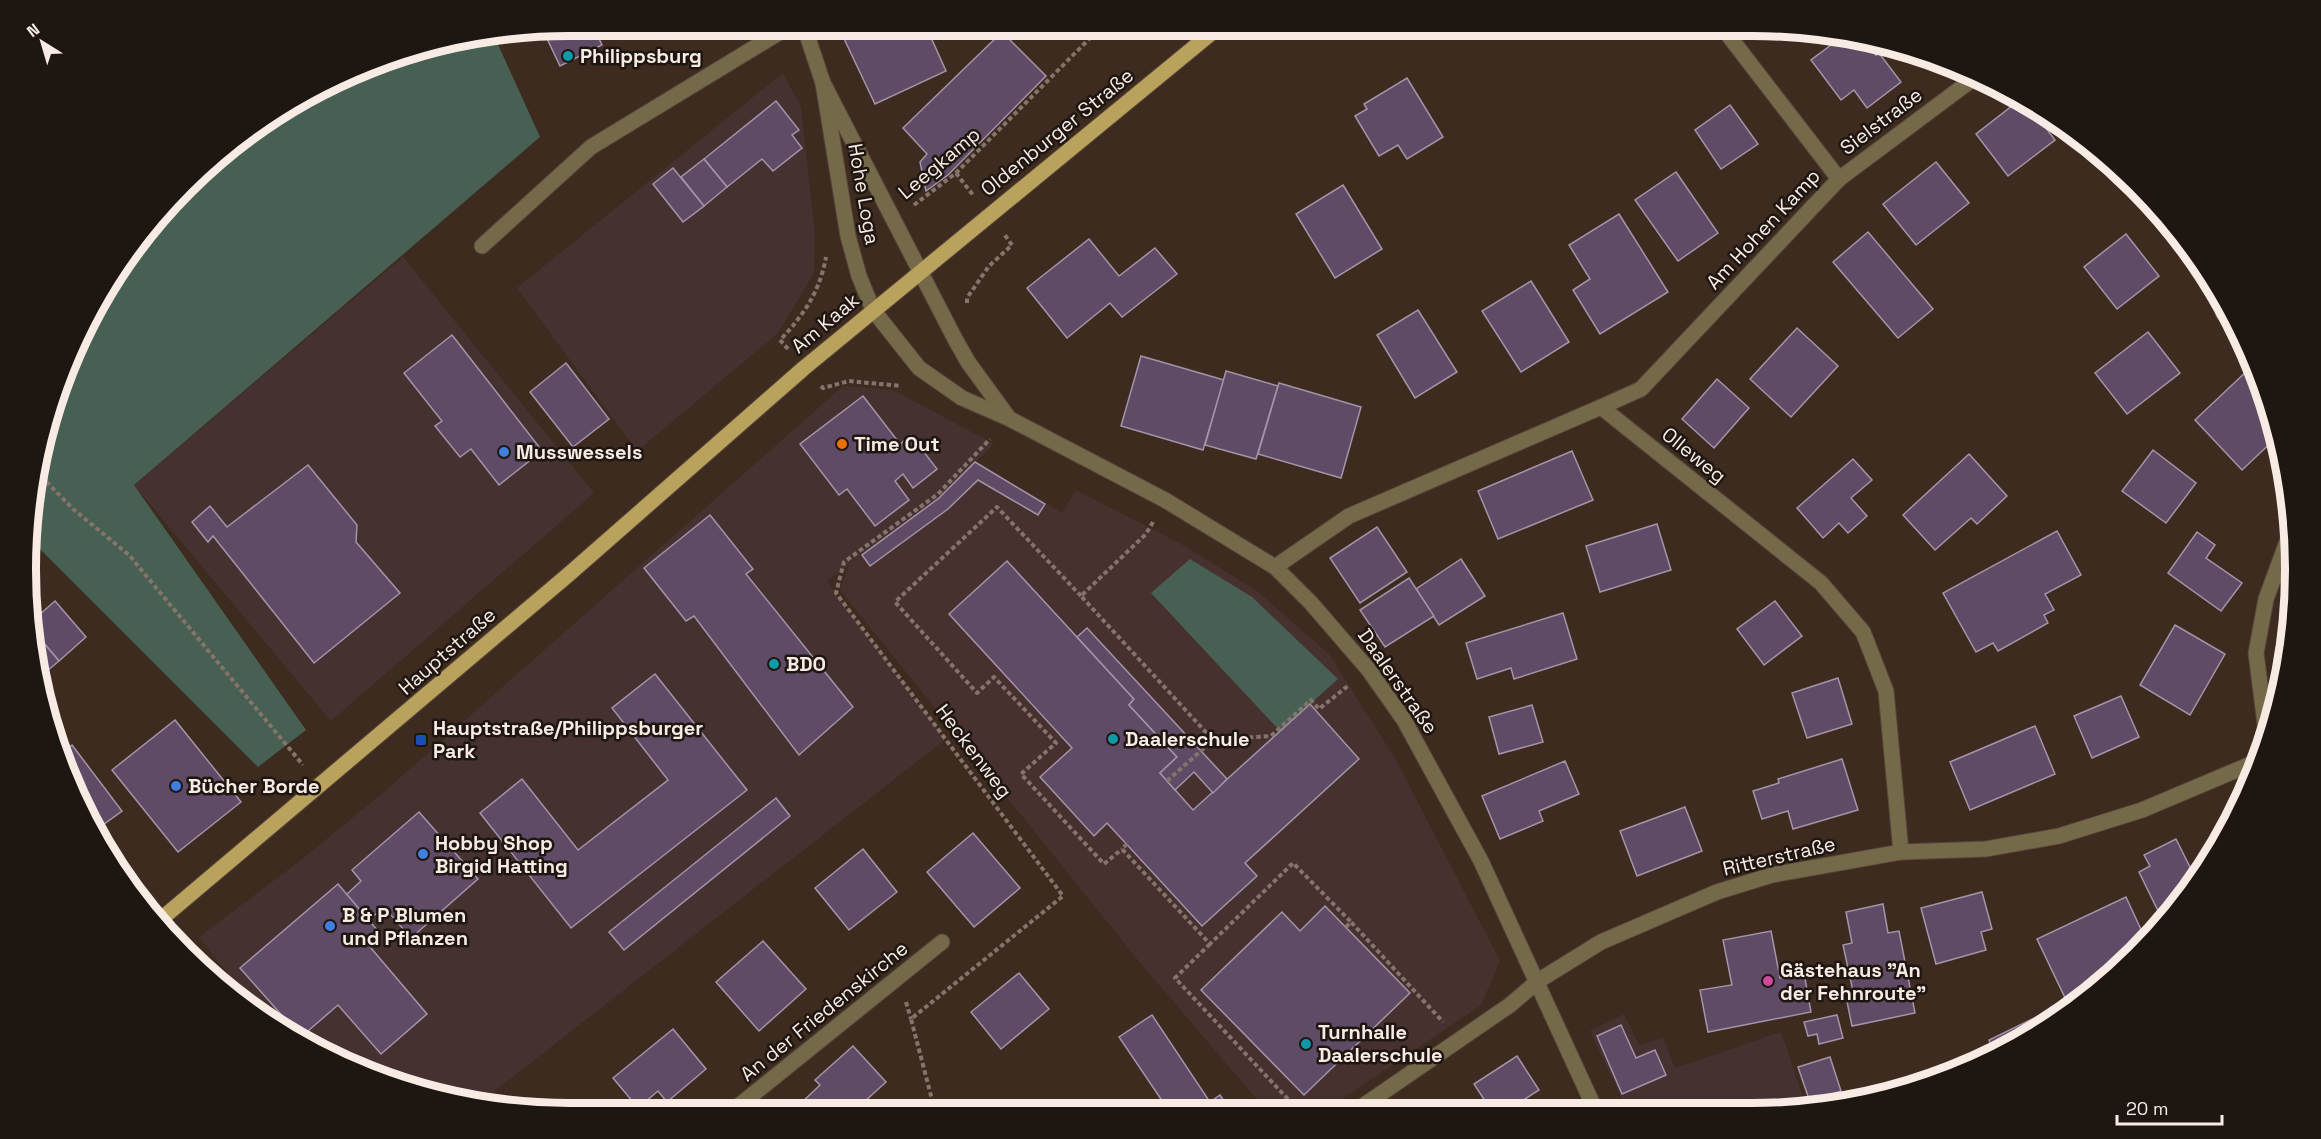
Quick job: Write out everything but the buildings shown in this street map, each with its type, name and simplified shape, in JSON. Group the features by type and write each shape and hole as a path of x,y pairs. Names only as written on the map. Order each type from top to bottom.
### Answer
{"main road":[{"name":"Oldenburger Straße","path":"921,272 1208,36"},
{"name":"Am Kaak","path":"756,409 921,272"},
{"name":"Hauptstraße","path":"164,916 568,575 756,409"}],"street":[{"path":"482,246 591,147 774,36"},
{"name":"Hohe Loga","path":"808,36 824,83 921,272"},
{"name":"Am Hohen Kamp","path":"1601,407 1641,389 1839,179 1729,36"},
{"name":"Hohe Loga","path":"824,83 848,236 859,276 873,310"},
{"name":"Sielstraße","path":"1839,179 1968,83"},
{"name":"Daalerstraße","path":"921,272 968,362 1010,419"},
{"name":"Daalerstraße","path":"873,310 919,368 963,398 1010,419 1165,500 1275,567 1311,603 1368,669 1410,730 1481,861 1538,981 1592,1103"},
{"path":"1275,567 1349,516 1601,407"},
{"name":"Olleweg","path":"1601,407 1821,583 1863,632 1886,691 1900,852"},
{"path":"2265,714 2256,653 2266,599 2284,549"},
{"name":"Ritterstraße","path":"1367,1103 1510,1005 1538,981 1600,942 1717,892 1772,875 1900,852 1986,849 2059,836 2142,810 2247,765"},
{"name":"An der Friedenskirche","path":"742,1103 942,942"}],"path":[{"name":"Leegkamp","path":"893,219 956,173 1092,36"},
{"path":"780,340 800,320 821,283 828,247 848,236"},
{"name":"Heckenweg","path":"933,1103 910,1019 1063,896 836,593 844,562 938,494 1010,419"},
{"path":"44,479 73,509 129,555 307,769"},
{"path":"1081,596 1146,534 1165,500"},
{"path":"1127,844 1104,864 1021,774 1056,743 994,677 977,693 895,602 997,507 1213,740"},
{"path":"1167,782 1213,740 1271,736 1311,700 1319,709 1368,669"},
{"path":"1122,849 1210,944"},
{"path":"1291,1103 1175,978 1293,863 1438,1014 1457,1042"},
{"path":"1346,927 1351,922"}],"shaded area":[{"path":"783,73 801,108 815,235 814,273 778,333 637,451 517,288"},
{"path":"403,257 594,493 331,721 134,485"},
{"path":"843,386 893,390 994,444 939,498 827,581 946,739 488,1096 431,1085 398,1075 303,1032 241,990 199,937 301,860 384,792"},
{"name":"Daalerschule","path":"975,462 1062,513 1076,490 1181,544 1257,591 1329,654 1396,760 1500,961 1481,1005 1336,1103 1260,1103 1138,960 840,590 849,565 939,498"},
{"path":"1624,1014 1639,1045 1663,1038 1675,1068 1781,1032 1804,1100 1751,1103 1624,1103 1590,1031"}],"green space":[{"path":"497,41 540,137 134,485 306,730 258,767 37,546 46,465 64,398 91,334 126,273 168,218 218,168 273,126 334,91 398,64 465,46"},
{"path":"1190,559 1252,597 1338,679 1280,731 1151,593"}],"place":[{"name":"Philippsburg","path":"568,56"},
{"name":"Time Out","path":"842,444"},
{"name":"Musswessels","path":"504,452"},
{"name":"BDO","path":"774,664"},
{"name":"Daalerschule","path":"1113,739"},
{"name":"Hauptstraße/Philippsburger Park","path":"421,740"},
{"name":"Bücher Borde","path":"176,786"},
{"name":"Hobby Shop Birgid Hatting","path":"423,854"},
{"name":"B & P Blumen und Pflanzen","path":"330,926"},
{"name":"Gästehaus \"An der Fehnroute\"","path":"1768,981"},
{"name":"Turnhalle Daalerschule","path":"1306,1044"}]}
